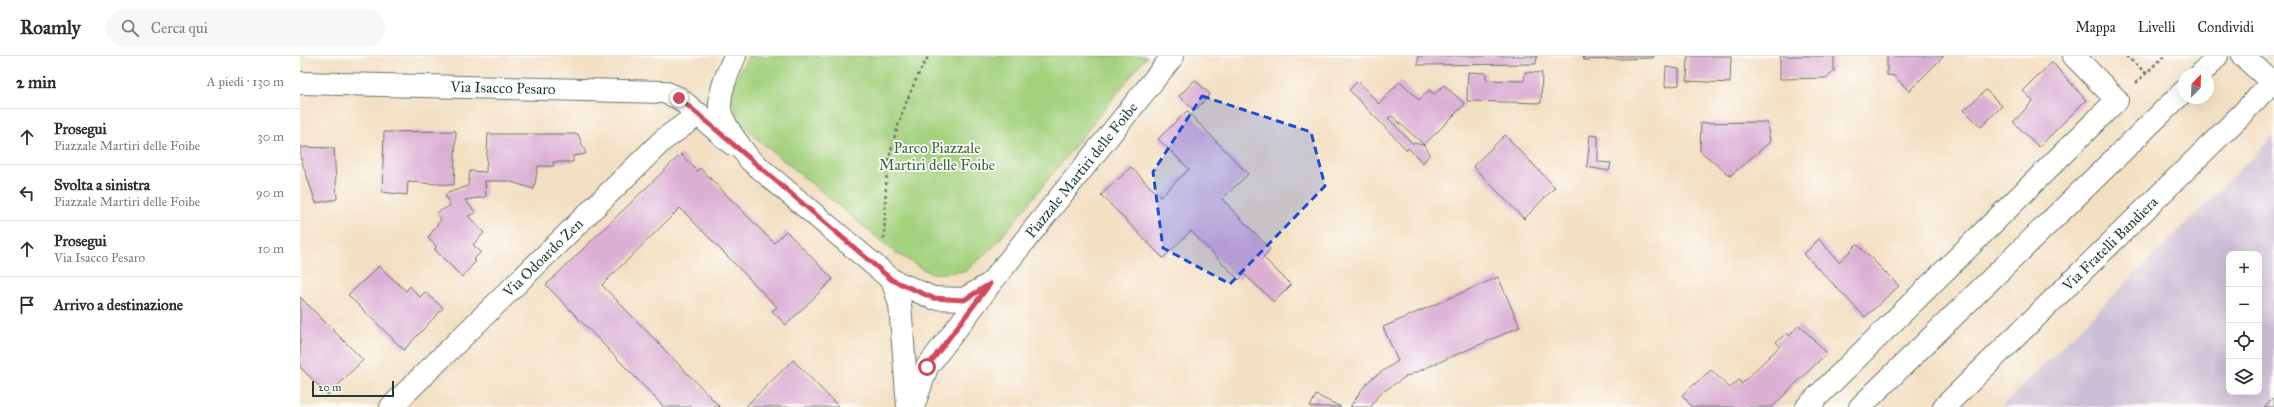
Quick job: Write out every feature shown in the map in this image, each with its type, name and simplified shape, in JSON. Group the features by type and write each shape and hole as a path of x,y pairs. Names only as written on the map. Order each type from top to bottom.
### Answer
{"street":[{"name":"Piazzale Martiri delle Foibe","path":"734,56 724,82 720,110 732,135 750,160"},
{"name":"Piazzale Martiri delle Foibe","path":"913,407 927,367 990,284 1173,56"},
{"path":"1807,407 2117,100 2074,56"},
{"path":"2206,68 2217,56"},
{"path":"2243,56 2273,81"},
{"name":"Via Fratelli Bandiera","path":"1944,407 2241,115 2273,81"},
{"name":"Via Isacco Pesaro","path":"300,83 664,92 679,98 699,114"},
{"path":"1860,407 2178,96"},
{"name":"Piazzale Martiri delle Foibe","path":"699,114 750,160 887,276 933,298 964,300 990,284"},
{"name":"Via Odoardo Zen","path":"391,407 663,140 699,114"},
{"path":"887,276 900,304 908,407"}],"path":[{"path":"887,276 887,170 901,117 922,66 929,56"},
{"path":"2126,56 2147,74"},
{"path":"2117,100 2147,74 2164,56"}],"highlighted area":[{"path":"1202,96 1311,132 1325,186 1230,284 1163,248 1153,172"}],"shaded area":[{"path":"2274,136 2274,407 2001,407"}],"green space":[{"name":"Parco Piazzale Martiri delle Foibe","path":"748,56 1147,56 996,244 966,271 931,274 895,252 755,137 737,117 730,89"}],"building":[{"path":"1418,56 1537,56 1536,64 1418,65"},
{"path":"1583,56 1654,56 1653,58 1584,60"},
{"path":"1688,56 1731,56 1730,83 1687,81"},
{"path":"1780,56 1834,56 1834,72 1826,78 1780,79"},
{"path":"1887,56 1944,56 1909,91 1894,76 1887,75"},
{"path":"2052,62 2086,100 2039,147 2013,122 2033,101 2023,91"},
{"path":"1666,67 1679,69 1679,85 1665,87"},
{"path":"1468,72 1486,73 1486,80 1524,81 1525,72 1542,73 1541,103 1467,101"},
{"path":"1195,80 1210,94 1195,111 1179,96"},
{"path":"1358,81 1379,104 1400,81 1419,100 1429,90 1434,94 1444,85 1465,104 1424,145 1430,154 1423,163 1408,148 1407,150 1349,90","holes":["1392,116 1424,145 1412,143 1388,118"]},
{"path":"1986,90 2002,106 1981,127 1964,110"},
{"path":"1187,111 1248,174 1222,199 1270,249 1263,257 1291,285 1274,302 1244,274 1239,280 1191,231 1163,258 1101,195 1131,167 1160,197 1189,169 1158,139"},
{"path":"1767,122 1770,142 1730,176 1700,151 1701,123"},
{"path":"456,131 454,185 408,182 407,195 382,192 384,132"},
{"path":"488,134 578,134 586,154 573,156 573,162 553,162 554,166 538,166 534,189 508,181 485,181 486,197 465,200 476,213 468,216 484,233 473,245 481,252 473,260 476,261 462,277 435,250 436,246 428,238 441,219 436,213 450,206 445,194 468,186 470,171 486,172"},
{"path":"1505,135 1555,187 1524,219 1473,166"},
{"path":"1590,135 1598,136 1598,162 1611,163 1609,171 1587,167"},
{"path":"300,147 334,148 337,199 316,203 300,156"},
{"path":"681,154 697,171 700,168 774,243 786,231 833,279 786,325 772,311 777,307 680,208 602,285 720,407 664,407 546,285"},
{"path":"1819,239 1839,262 1857,244 1899,286 1865,317 1804,254"},
{"path":"379,266 406,291 410,286 420,297 425,292 443,308 404,350 348,295"},
{"path":"1498,277 1520,327 1405,377 1378,395 1371,407 1350,407 1371,379 1398,361 1383,327"},
{"path":"300,297 363,360 328,395 300,367"},
{"path":"1799,325 1827,353 1772,407 1692,407 1682,395 1711,370 1730,388 1739,380 1741,384 1780,346 1776,342 1787,333 1789,336"},
{"path":"793,360 839,407 745,407"},
{"path":"1316,395 1341,407 1310,407"},
{"path":"2274,397 2274,407 2264,407"}],"route":[{"path":"679,98 892,280 933,298 964,300 990,284 927,367"}]}
